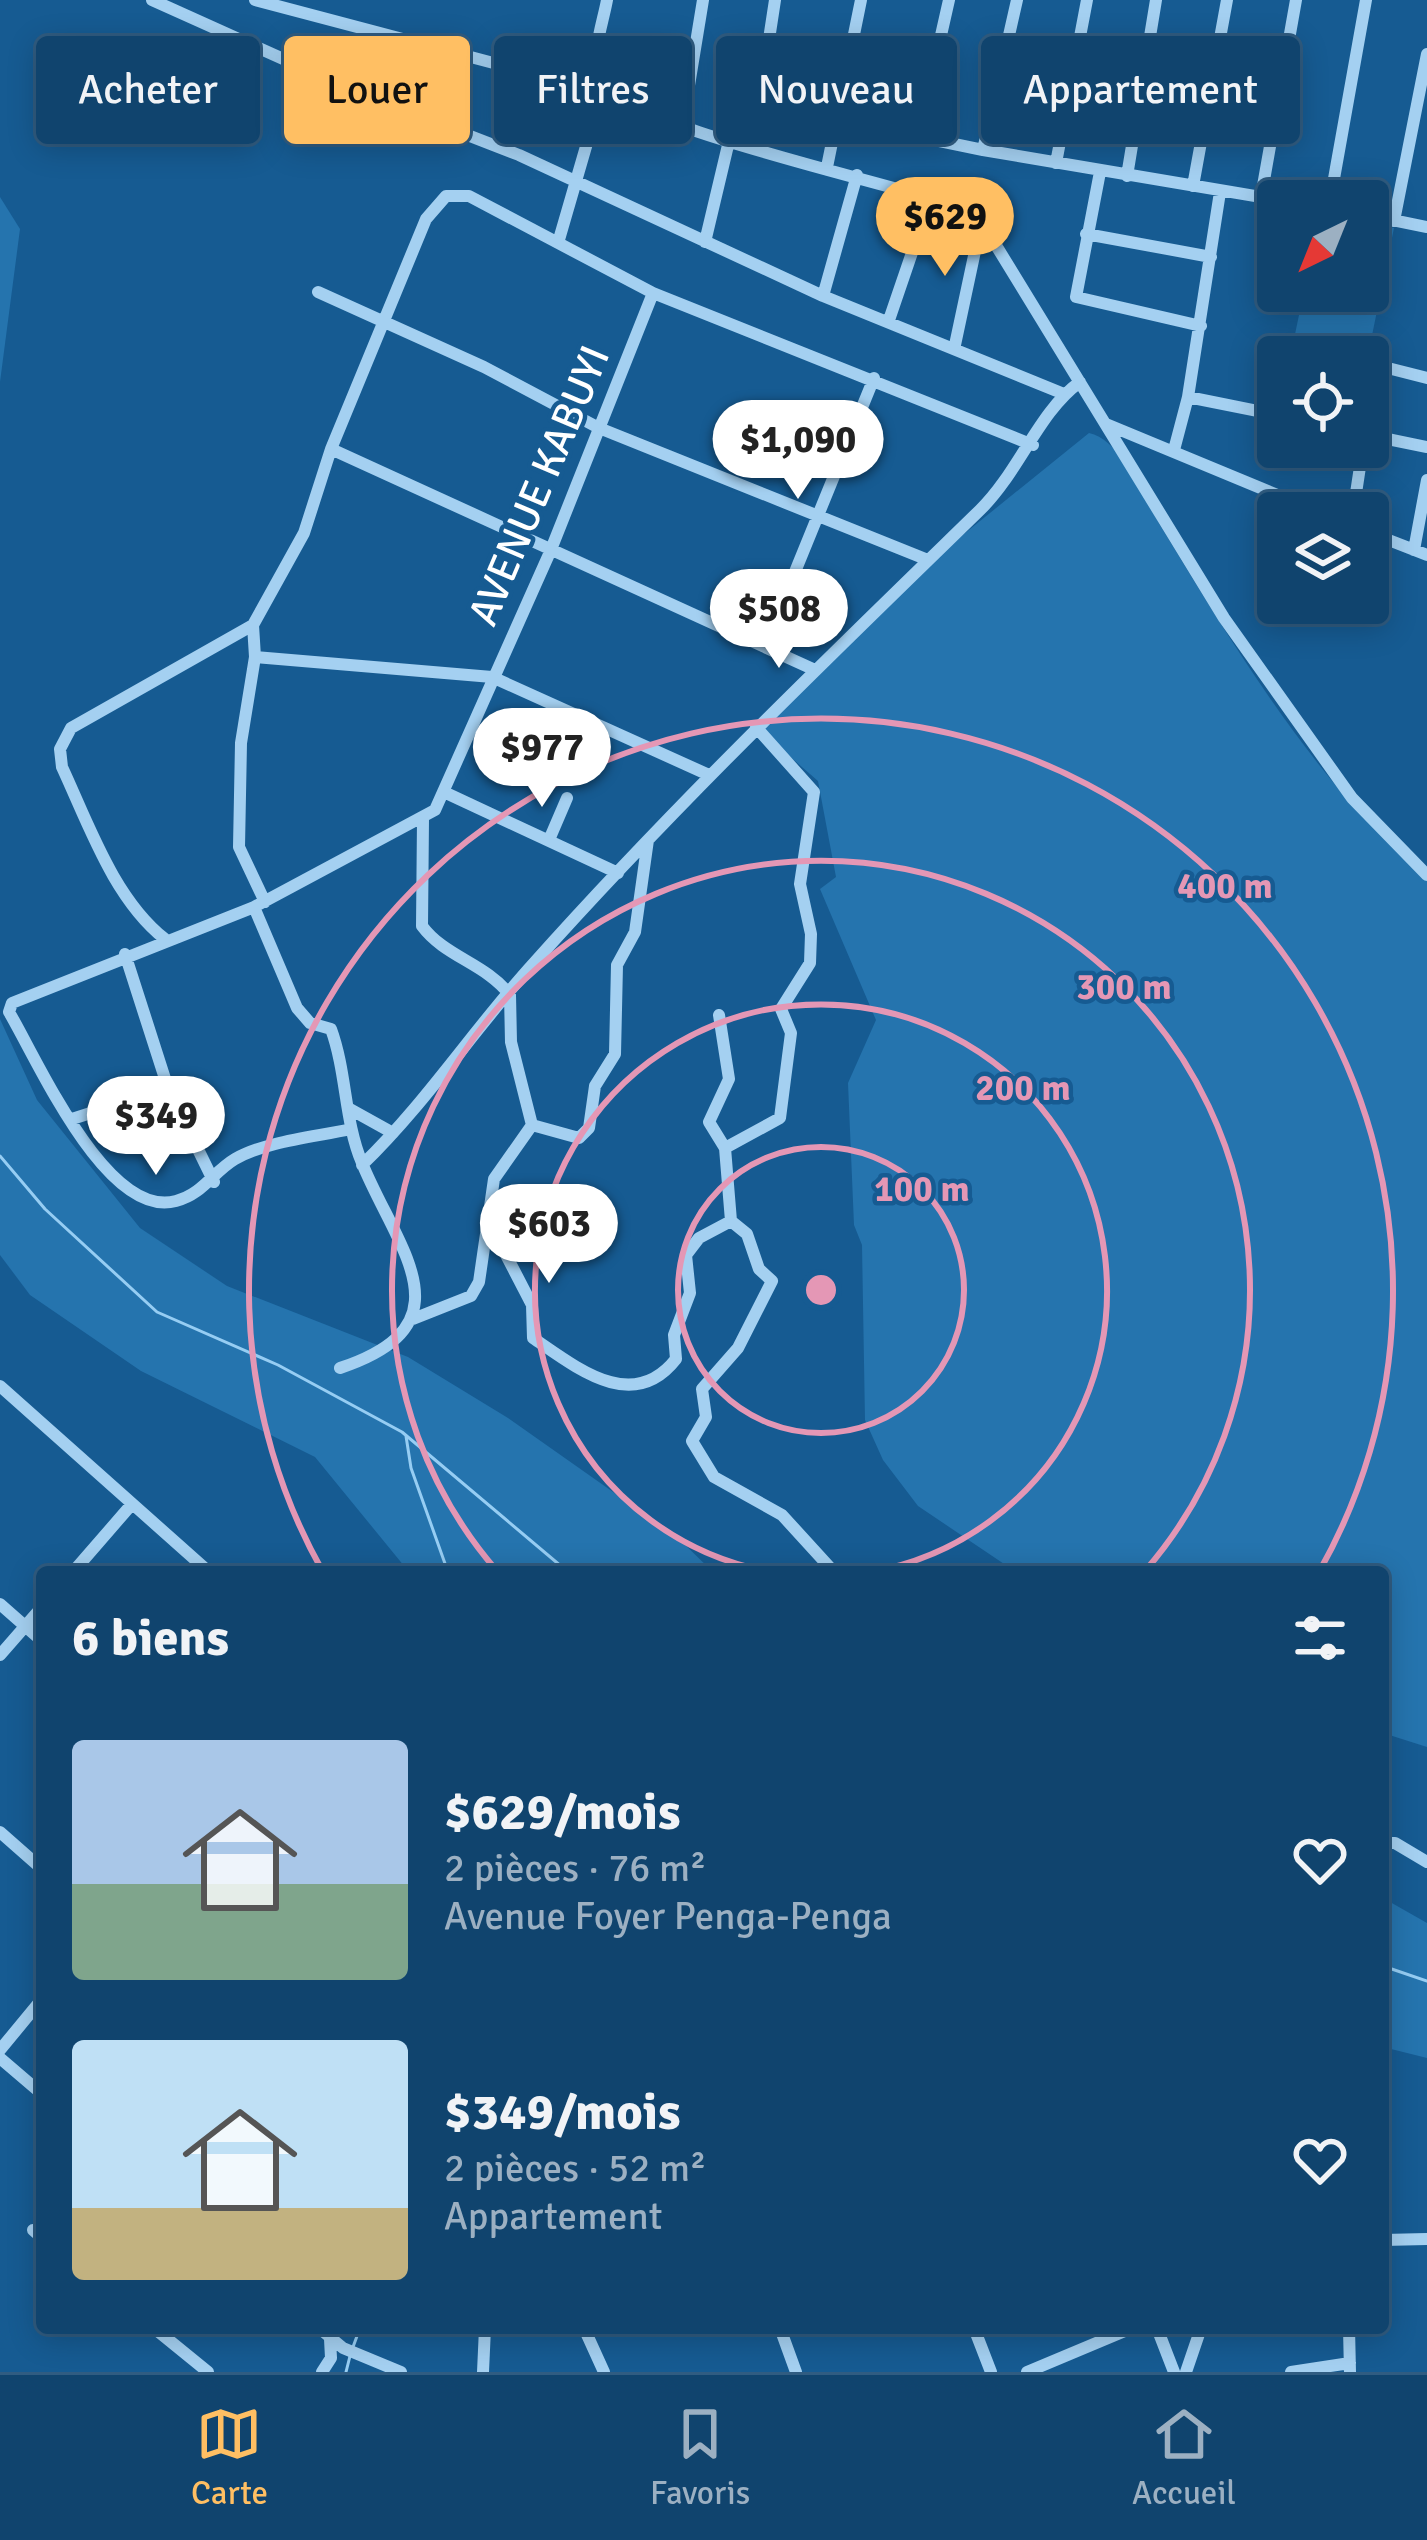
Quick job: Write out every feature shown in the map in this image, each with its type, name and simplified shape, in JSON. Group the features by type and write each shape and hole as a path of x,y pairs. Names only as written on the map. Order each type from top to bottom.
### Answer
{"street":[{"path":"152,0 823,296 955,345 1064,394"},
{"path":"255,0 494,62"},
{"path":"601,36 607,0"},
{"path":"692,67 703,0"},
{"path":"769,36 775,0"},
{"path":"854,36 861,0"},
{"path":"941,36 949,0"},
{"path":"983,151 1017,0"},
{"path":"1056,163 1087,0"},
{"path":"1127,176 1156,0"},
{"path":"1193,186 1227,0"},
{"path":"1264,180 1296,0"},
{"path":"1334,180 1366,0"},
{"path":"1394,220 1427,54"},
{"path":"557,244 589,144"},
{"path":"705,242 728,144"},
{"path":"740,144 931,197 981,223 1280,699 1379,831 1424,870"},
{"path":"826,167 832,144"},
{"path":"950,144 1257,196"},
{"path":"1100,172 1078,299 1201,326"},
{"path":"823,296 857,175"},
{"path":"1174,450 1201,326 1220,191"},
{"path":"165,939 141,919 108,862 62,766 60,749 71,728 253,625 304,533 331,448 430,211 446,196 469,196 653,293 1033,445"},
{"path":"889,320 931,197"},
{"path":"1389,219 1427,227"},
{"path":"955,345 981,223"},
{"path":"1086,234 1211,257"},
{"path":"318,292 599,428 928,560"},
{"name":"AVENUE KABUYI","path":"72,1119 9,1012 18,997 260,905 423,819 446,793 492,677 550,552 653,293"},
{"path":"1389,368 1427,378"},
{"path":"766,643 874,378"},
{"path":"362,1165 709,775 1008,481 1064,394 1080,382"},
{"path":"1188,397 1257,411"},
{"path":"1105,424 1272,492"},
{"path":"1389,439 1427,447"},
{"path":"331,448 550,552 766,643 815,670"},
{"path":"1389,540 1420,552 1427,480"},
{"path":"253,625 255,657 244,700 239,847 297,1007 310,1022 331,1029 362,1165 411,1262 416,1284 413,1319 394,1343 340,1367"},
{"path":"255,657 492,677 709,775"},
{"path":"725,1148 780,1118 791,1033 782,1005 810,963 800,884 814,792 756,728"},
{"path":"446,793 618,874"},
{"path":"549,840 567,798"},
{"path":"413,1319 458,1306 471,1296 494,1179 532,1125 511,1042 510,994 491,975 440,947 422,926 423,819"},
{"path":"532,1125 579,1138 589,1128 595,1086 615,1054 616,965 635,932 648,840"},
{"path":"125,954 168,1088 214,1182"},
{"path":"719,1015 729,1079 709,1119 725,1148 731,1221 752,1243 771,1288 738,1348 702,1389 706,1417 692,1442 715,1477 782,1515 829,1566"},
{"path":"168,1088 72,1119 99,1164 140,1198 159,1204 179,1201 214,1182 240,1156 351,1129"},
{"path":"348,1108 393,1133"},
{"path":"489,1222 532,1305 533,1337 575,1367 618,1388 653,1381 676,1358 674,1335 690,1293 686,1255 699,1238 731,1221"},
{"path":"0,1386 201,1566"},
{"path":"78,1566 133,1504"},
{"path":"0,1604 36,1636"},
{"path":"0,1654 36,1614"},
{"path":"0,1832 36,1864"},
{"path":"1389,1844 1427,1862"},
{"path":"36,2007 0,2054 36,2088"},
{"path":"1389,2240 1427,2239"},
{"path":"161,2334 208,2372"},
{"path":"322,2372 331,2358 324,2334"},
{"path":"325,2334 343,2348 401,2372"},
{"path":"483,2372 485,2334"},
{"path":"589,2334 604,2372"},
{"path":"782,2334 796,2372"},
{"path":"976,2334 992,2372"},
{"path":"1027,2372 1118,2334"},
{"path":"1159,2334 1174,2372"},
{"path":"1186,2372 1199,2334"},
{"path":"1292,2372 1350,2368 1349,2334"}],"shaded area":[{"path":"0,197 20,229 0,382"},
{"path":"1300,312 1377,312 1372,336 1295,336"},
{"path":"1089,433 1101,438 1122,458 1217,618 1314,759 1427,878 1427,1747 1389,1735 1389,1566 1007,1566 918,1506 883,1460 865,1420 862,1245 854,1225 848,1083 876,1020 820,889 836,877 818,781 756,727 907,580"},
{"path":"0,1019 37,1100 140,1228 227,1286 408,1357 508,1418 677,1537 707,1566 404,1566 315,1457 141,1371 30,1295 0,1255"},
{"path":"1389,1901 1427,1923 1427,2058 1389,2048"}],"waterway":[{"path":"0,1156 45,1209 157,1312 278,1365 402,1432 561,1566"},
{"path":"406,1436 411,1468 446,1566"},
{"path":"1389,1968 1427,1981"},
{"path":"353,2347 358,2334"},
{"path":"346,2372 350,2356"}]}
